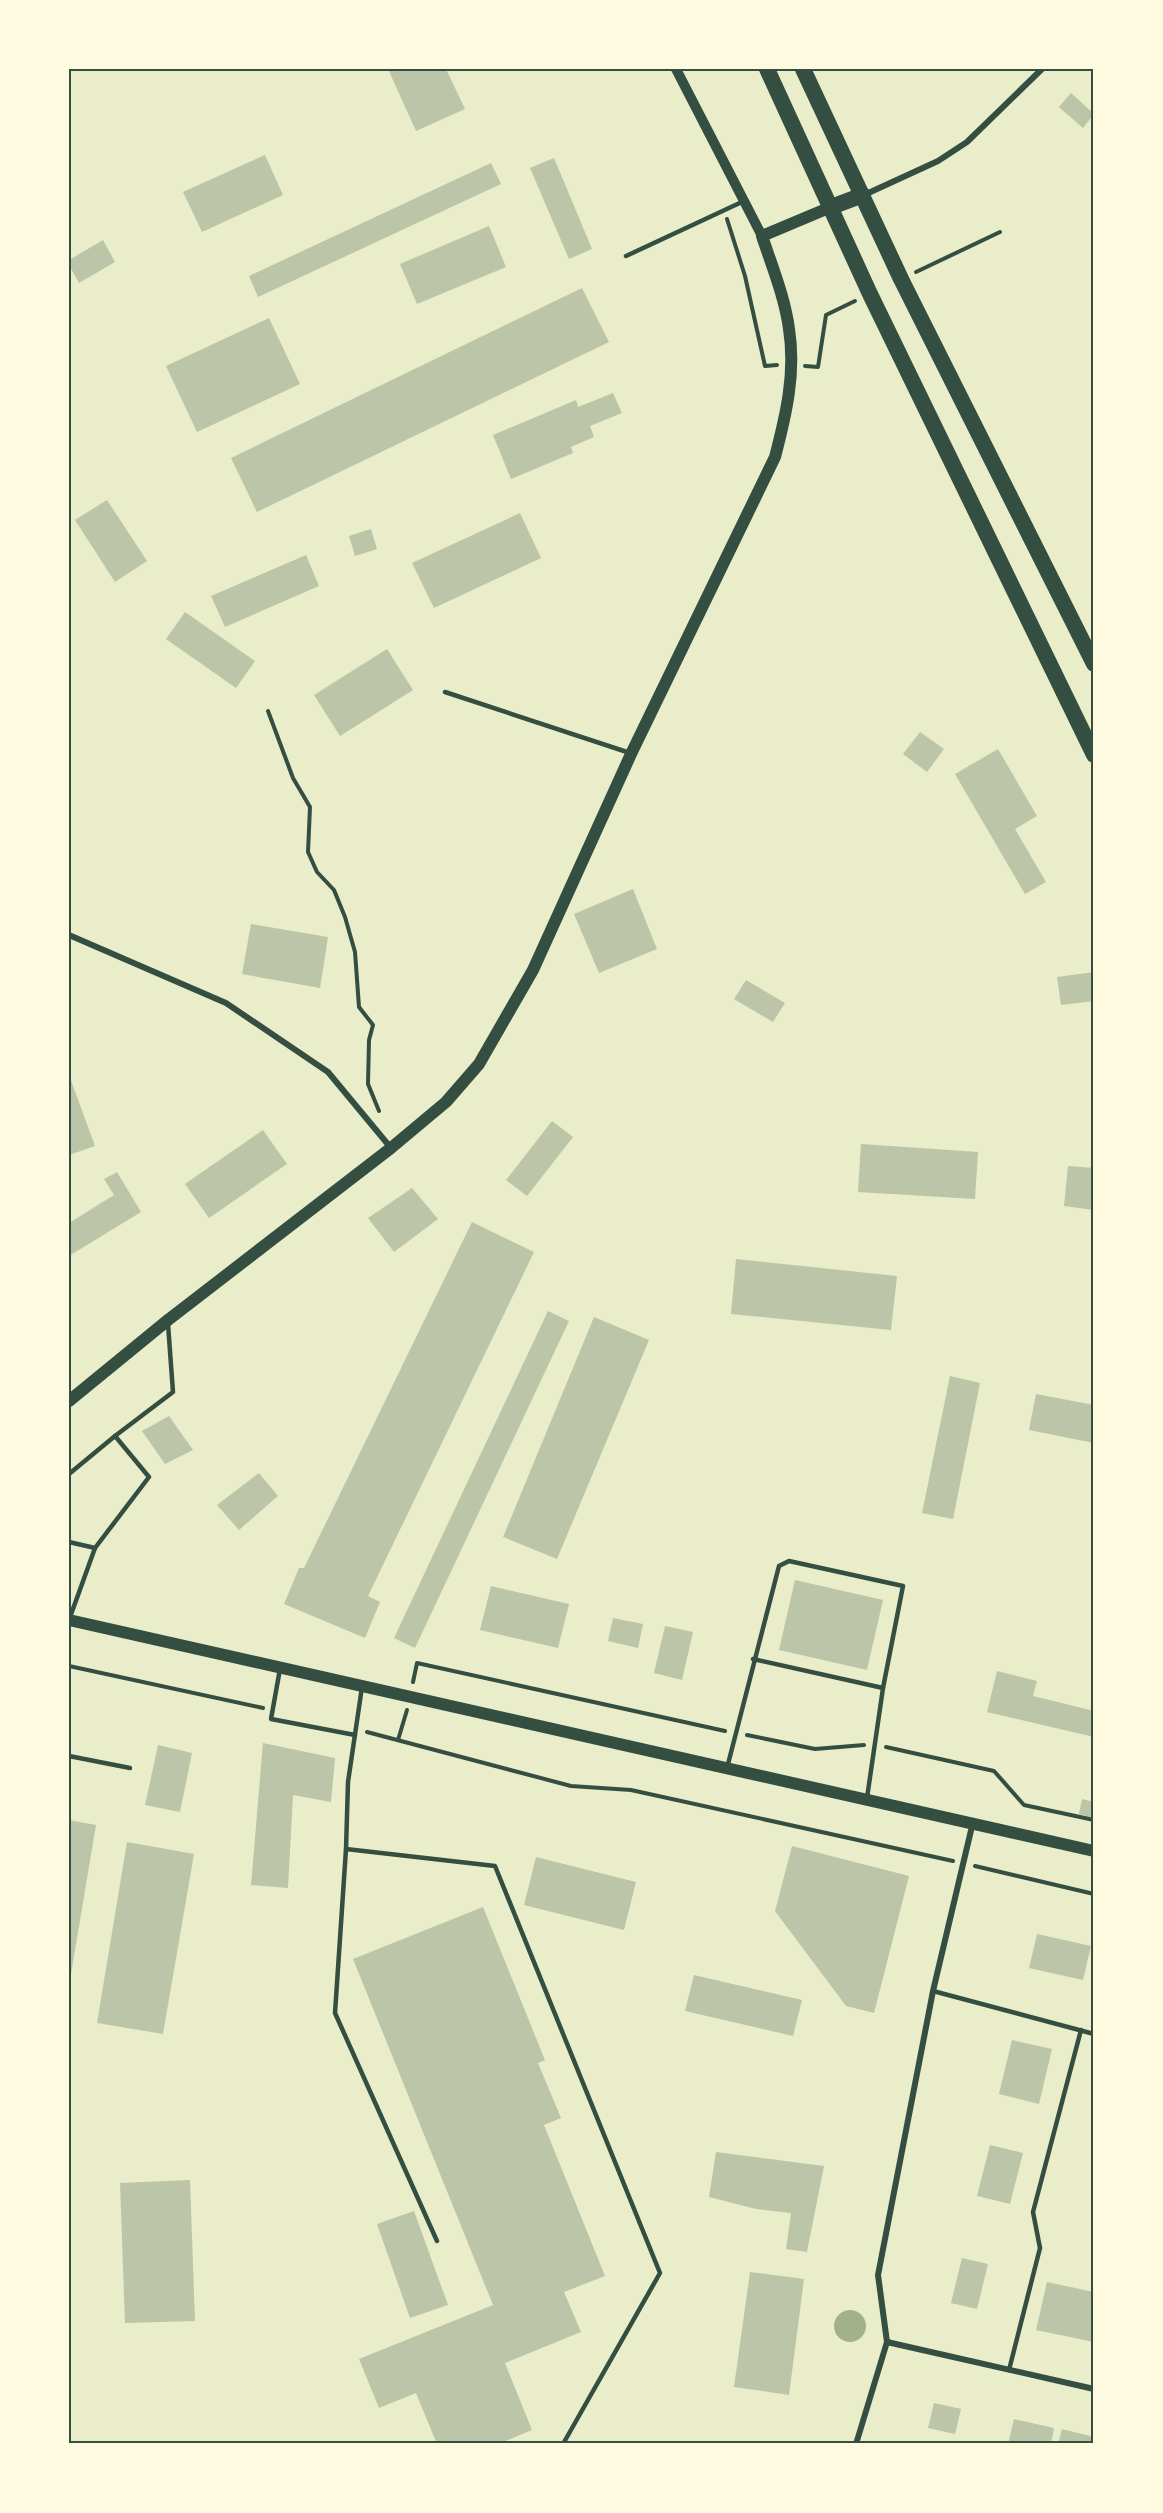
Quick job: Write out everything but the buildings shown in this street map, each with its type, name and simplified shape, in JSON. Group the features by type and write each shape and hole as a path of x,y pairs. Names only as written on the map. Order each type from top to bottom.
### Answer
{"highway":[{"path":"767,69 870,294 1094,755"},
{"path":"803,69 901,279 1094,664"},
{"path":"831,207 863,195"}],"main road":[{"path":"69,1401 168,1320 391,1148 446,1102 479,1064 506,1021 533,970 631,754 775,457 788,408 791,364 789,329 762,236 831,207"},
{"path":"69,1620 362,1688 973,1822 1094,1851"}],"street":[{"path":"676,69 762,236"},
{"path":"863,195 938,161 967,142 1042,69"},
{"path":"69,935 226,1003 328,1072 391,1148"},
{"path":"856,2444 887,2342 878,2275 933,1991 973,1822"},
{"path":"887,2342 1094,2389"}],"lane":[{"path":"626,256 744,201"},
{"path":"445,692 631,754"},
{"path":"69,1474 173,1392 168,1320"},
{"path":"69,1620 95,1548 149,1477 115,1436"},
{"path":"69,1542 95,1548"},
{"path":"727,1768 753,1659 779,1566 789,1561 818,1566 903,1586 883,1688 867,1799"},
{"path":"753,1659 883,1688"},
{"path":"280,1669 271,1719 355,1732"},
{"path":"362,1688 348,1782 335,2013 437,2241"},
{"path":"69,1756 130,1768"},
{"path":"346,1849 495,1866 660,2272 563,2444"},
{"path":"933,1991 1094,2034"},
{"path":"1009,2370 1040,2248 1033,2212 1081,2030"}],"path":[{"path":"724,210 745,276 765,366 791,364 818,367 826,315 870,294"},
{"path":"901,279 1000,232"},
{"path":"268,711 293,778 310,807 308,852 318,872 334,890 355,952 359,1007 373,1025 369,1040 368,1084 383,1124 382,1138"},
{"path":"69,1666 272,1710"},
{"path":"355,1732 571,1786 631,1790 1094,1894"}],"shaded area":[{"path":"850,2310 862,2314 866,2326 862,2338 850,2342 838,2338 834,2326 838,2314"}]}
